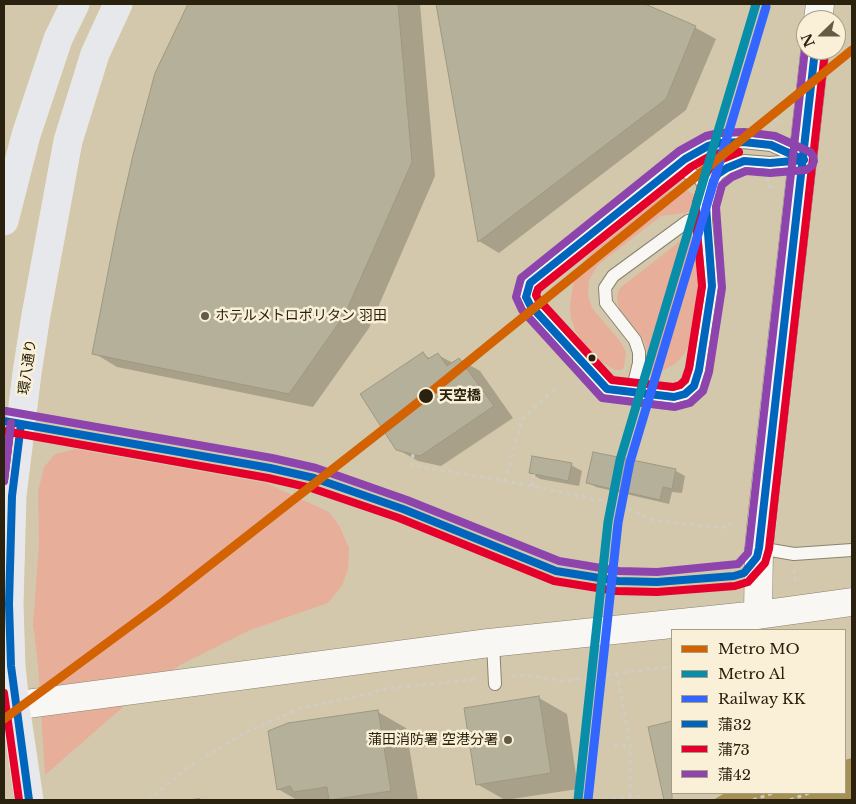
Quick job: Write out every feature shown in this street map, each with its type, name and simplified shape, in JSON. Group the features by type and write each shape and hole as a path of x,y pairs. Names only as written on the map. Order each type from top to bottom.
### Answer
{"main road":[{"path":"4,221 26,134 58,39 74,4"},
{"name":"環八通り","path":"29,800 9,706 11,666 8,604 12,496 28,364 49,238 68,141 96,54 118,4"}],"street":[{"path":"758,615 759,548 814,60"},
{"path":"9,706 493,643 758,615 852,602"}],"lane":[{"path":"743,142 771,145 804,160 770,163 744,161 727,168 718,174 713,181 708,194 706,220 712,286 699,370 694,386 685,394 674,397 607,389 530,305 526,297 526,290 530,283 699,150 720,143 743,142"},
{"path":"670,172 679,171 692,174 700,180 708,194"},
{"path":"632,392 639,363 639,352 635,340 606,303 605,288 614,276 688,221 706,220"},
{"path":"759,548 794,554 852,550"},
{"path":"493,643 495,681"}],"path":[{"path":"768,177 767,184 776,194"},
{"path":"505,481 522,420 555,389"},
{"path":"413,454 412,465 532,486 618,504 652,520 722,528 736,522"},
{"path":"532,486 534,474"},
{"path":"148,800 187,768 244,733 301,708 369,694 382,689 495,681 523,675 565,681 671,666"},
{"path":"617,673 630,745 630,798"},
{"path":"614,746 630,745"},
{"path":"752,800 770,794"},
{"path":"790,800 806,794"},
{"path":"596,800 639,796 644,800"}],"shaded area":[{"path":"681,188 686,189 695,196 694,208 686,213 661,216 598,265 589,280 588,296 592,308 620,341 626,352 624,367 622,370 615,370 597,359 586,348 575,330 571,318 570,305 574,278 579,267 592,252 668,191"},
{"path":"689,234 695,238 700,266 692,338 685,353 675,364 657,374 648,373 645,368 647,353 645,343 619,309 618,292 620,288"},
{"path":"75,449 266,483 329,512 340,527 349,548 348,569 342,586 328,603 250,630 180,665 130,701 45,775 38,664 33,624 39,545 38,492 44,467 55,454"},
{"path":"852,758 852,800 713,800 723,794 846,794 846,760"}],"building":[{"path":"188,4 398,4 412,162 345,314 289,394 92,354 118,221 155,73"},
{"path":"436,4 645,4 696,26 666,99 478,242"},
{"name":"天空橋","path":"423,352 428,359 438,353 447,366 459,358 494,406 420,456 396,450 360,394"},
{"path":"593,452 676,469 672,489 663,487 660,500 586,483"},
{"path":"532,456 572,463 568,481 529,473"},
{"name":"蒲田消防署 空港分署","path":"539,696 551,773 476,785 464,708"},
{"path":"378,710 391,791 329,800 327,787 294,792 290,786 277,790 268,731 288,723"},
{"path":"671,721 672,800 664,800 648,727"}],"metro line":[{"name":"Al","path":"578,800 608,522 620,460 756,4"},
{"name":"MO","path":"4,719 164,601 421,400 852,50"}],"rail line":[{"name":"KK","path":"588,800 618,523 630,462 766,7"}],"transit line":[{"name":"蒲42","path":"6,411 272,458 316,468 407,500 559,561 619,571 657,572 738,564 748,553 749,546 804,60"},
{"name":"蒲32","path":"4,421 270,468 314,478 403,509 556,571 618,581 657,582 734,576 744,573 757,557 759,548 814,60"},
{"name":"蒲73","path":"4,431 268,478 311,488 399,518 554,581 616,591 657,592 735,586 748,582 765,563 769,549 824,60"},
{"name":"蒲42","path":"743,132 719,133 706,136 679,151 521,278 516,297 522,310 602,398 675,407 690,403 703,391 709,372 722,288 716,207 722,185 732,177 746,171 770,173 806,170 812,166 814,161 810,152 775,136 744,132"},
{"name":"蒲32","path":"743,142 771,145 804,160 770,163 744,161 727,168 718,174 713,181 706,206 712,286 699,370 694,386 685,394 674,397 607,389 530,305 526,297 530,283 685,159 708,146 720,143 743,142"},
{"name":"蒲73","path":"739,152 722,159 710,167 704,177 696,203 702,286 689,368 685,380 680,385 673,387 612,380 538,299 536,295 538,289 691,167 712,155 739,152"},
{"name":"蒲73","path":"4,481 11,423"},
{"name":"蒲42","path":"4,481 11,423"},
{"name":"蒲32","path":"21,424 12,496 9,604 11,666 29,800"},
{"name":"蒲73","path":"4,693 19,800"}],"place":[{"name":"ホテルメトロポリタン 羽田","path":"205,316"},
{"name":"天空橋","path":"426,396"},
{"name":"蒲田消防署 空港分署","path":"508,740"}]}
